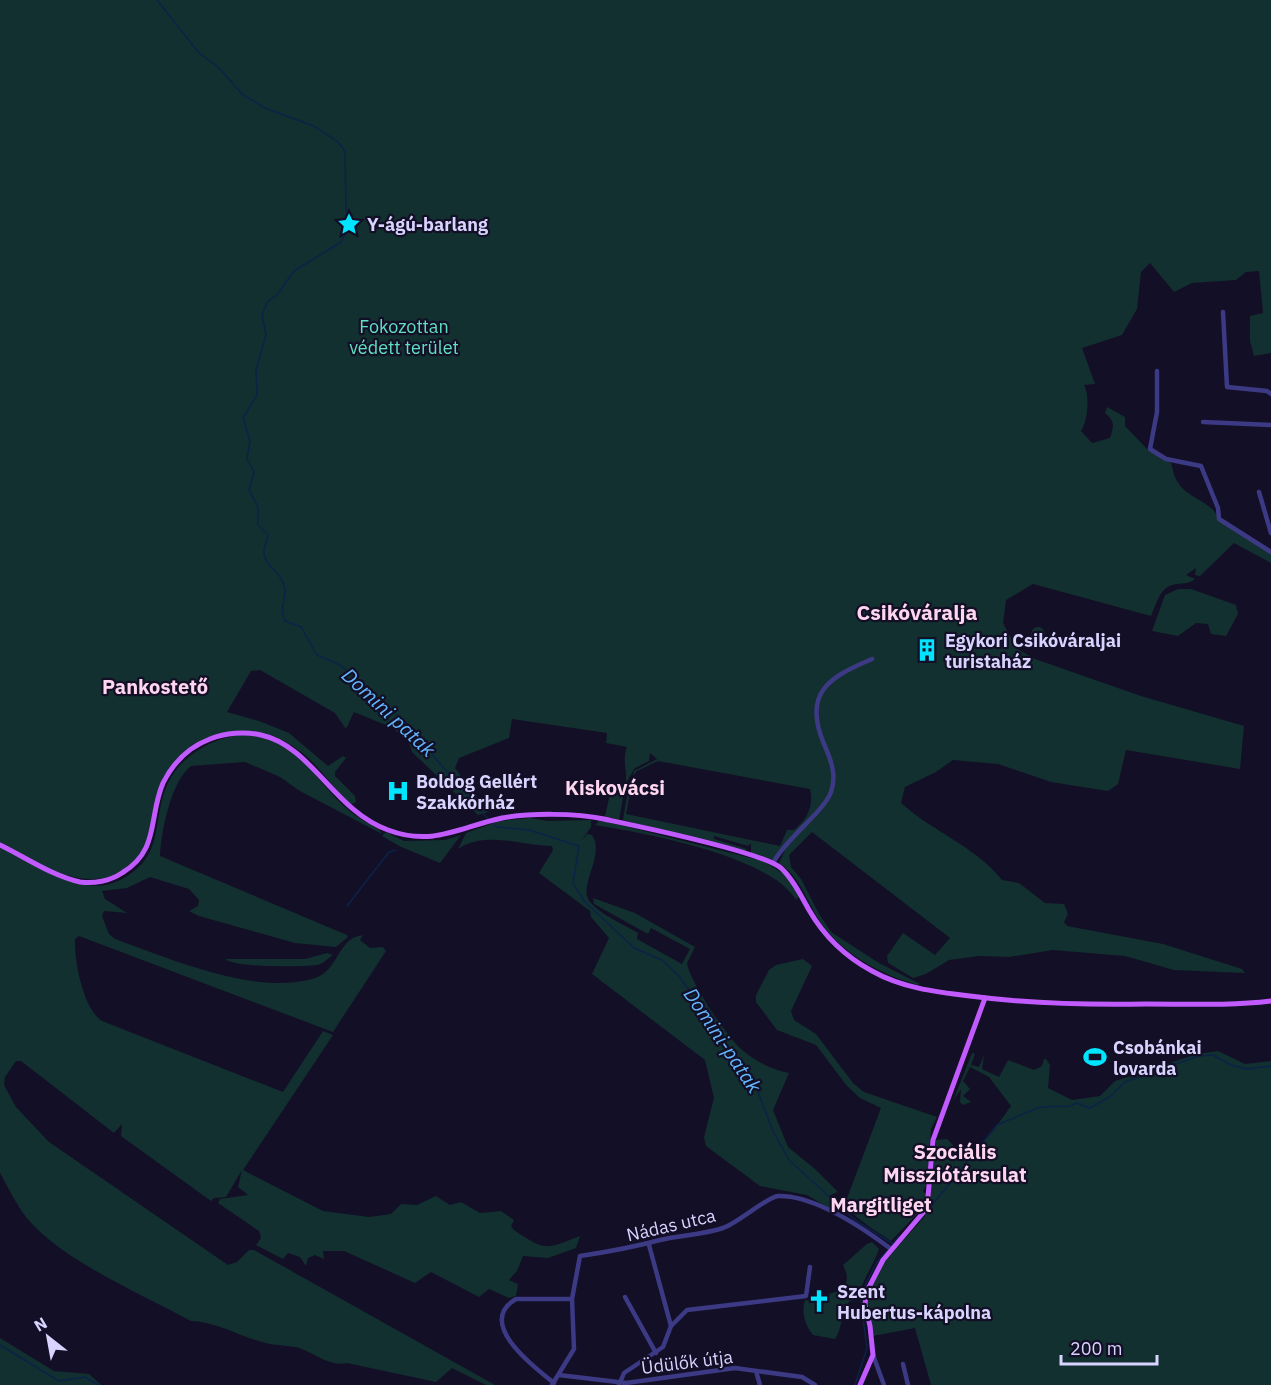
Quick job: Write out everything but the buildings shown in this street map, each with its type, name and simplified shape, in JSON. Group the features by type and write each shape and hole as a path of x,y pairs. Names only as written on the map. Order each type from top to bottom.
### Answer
{"main road":[{"path":"0,845 78,881 98,882 115,877 132,866 145,852 161,789 181,758 193,748 214,738 251,733 271,738 291,749 352,811 391,832 417,837 441,836 514,816 592,817 747,854 773,863 788,875 823,930 861,965 889,979 917,988 985,998 1083,1005 1235,1004 1271,1000"},
{"path":"860,1385 873,1355 865,1301 871,1281 891,1249 927,1208 933,1140 985,998"}],"street":[{"path":"1223,312 1227,387 1271,394"},
{"path":"1157,371 1157,412 1150,449 1166,459 1201,466 1218,508 1219,519 1271,552"},
{"path":"1203,422 1271,425"},
{"path":"1259,492 1271,533"},
{"path":"773,863 784,845 822,805 831,790 832,765 820,735 817,719 823,688 840,674 872,659"},
{"name":"Nádas utca","path":"572,1299 579,1257 649,1245 661,1240 691,1237 722,1228 748,1215 770,1198 779,1196 811,1201 891,1249"},
{"path":"649,1245 671,1326"},
{"path":"620,1383 624,1373 656,1353 665,1344 671,1326 680,1315 692,1308 748,1305 807,1295 810,1267"},
{"path":"625,1297 656,1353"},
{"path":"516,1299 572,1299 574,1349 553,1384 507,1337 502,1314 516,1299"},
{"path":"873,1355 884,1385"},
{"path":"903,1364 908,1385"},
{"name":"Üdülők útja","path":"560,1375 626,1383 727,1368 802,1377 815,1385"},
{"path":"756,1371 760,1385"}],"green space":[{"name":"Fokozottan védett terület","path":"0,0 1271,0 1271,353 1254,356 1250,341 1250,316 1263,313 1259,271 1246,272 1236,280 1192,283 1174,292 1150,263 1141,272 1137,309 1122,335 1082,348 1095,384 1084,385 1087,408 1081,431 1092,443 1110,438 1113,424 1105,413 1107,407 1125,417 1125,426 1149,451 1171,463 1181,487 1211,508 1219,519 1271,553 1271,563 1234,543 1200,576 1195,575 1196,568 1186,575 1195,579 1193,581 1171,585 1163,591 1151,616 1033,584 1006,600 1003,623 1016,648 1035,659 1141,696 1244,726 1240,769 1126,750 1118,784 1108,791 1051,782 998,764 953,760 936,772 905,787 901,803 980,858 1002,880 1019,883 1045,903 1064,904 1068,914 1064,922 1067,926 1163,944 1242,969 1245,973 1174,970 1125,956 1053,950 1009,957 979,956 949,960 926,974 913,978 888,963 887,956 903,933 935,955 950,938 812,832 789,855 791,867 801,879 831,932 879,963 920,984 918,985 874,968 836,940 816,915 796,880 779,863 785,850 783,848 772,860 751,853 751,843 748,846 714,836 714,839 747,849 745,851 623,820 627,796 630,794 626,814 780,846 787,830 794,830 808,812 811,801 810,789 658,761 637,771 633,776 634,771 657,759 650,753 649,761 635,768 626,783 627,747 606,743 607,733 512,719 509,738 459,758 455,768 488,812 478,815 412,752 404,737 397,732 354,712 346,729 335,713 260,670 251,671 227,712 289,733 328,766 343,756 346,758 335,772 335,776 355,796 356,802 350,805 312,761 288,743 262,733 234,733 201,745 177,764 167,778 152,836 139,860 118,874 106,878 80,878 67,875 67,880 96,886 110,884 137,869 152,847 168,783 185,760 211,743 225,738 255,735 269,738 284,745 296,755 343,806 382,834 300,791 280,777 245,762 191,766 178,783 168,808 160,856 348,937 336,947 295,943 199,916 189,911 198,906 199,900 189,889 150,877 127,888 102,891 105,899 127,913 104,911 102,916 109,934 115,939 186,965 239,979 264,982 289,983 319,976 330,967 345,945 355,937 363,935 360,940 370,948 383,947 386,951 333,1032 79,936 75,939 76,959 85,995 95,1015 102,1021 283,1092 323,1031 333,1035 243,1170 323,1211 369,1217 391,1214 401,1204 417,1205 436,1196 450,1205 461,1202 480,1213 501,1211 514,1220 511,1226 514,1230 539,1245 552,1246 580,1236 576,1248 548,1258 523,1256 517,1271 509,1280 518,1284 516,1296 509,1298 489,1289 479,1297 431,1272 415,1283 344,1251 323,1251 324,1259 315,1255 308,1258 306,1266 300,1257 288,1253 283,1259 256,1245 261,1238 259,1231 218,1203 220,1199 248,1195 238,1187 242,1170 226,1197 214,1198 211,1201 121,1136 122,1124 114,1133 21,1061 16,1061 5,1077 4,1085 16,1107 49,1142 228,1265 237,1262 249,1250 254,1250 495,1385 486,1385 452,1368 436,1382 347,1363 334,1363 299,1348 266,1343 210,1324 191,1321 103,1275 60,1248 26,1217 0,1173"},
{"path":"1178,589 1191,589 1236,605 1238,614 1226,636 1211,634 1208,624 1196,623 1178,636 1152,631 1165,595"},
{"path":"1038,627 1043,629 1045,634 1043,639 1038,641 1033,639 1031,634 1033,629"},
{"path":"612,785 625,786 619,820 605,816"},
{"path":"530,818 548,821 591,820 591,827 581,841 587,834 592,835 595,843 596,851 587,888 590,902 606,915 638,933 637,939 682,964 690,949 651,928 648,934 594,904 593,898 635,913 695,947 687,963 690,972 710,1009 728,1034 752,1058 789,1073 773,1110 788,1147 837,1191 839,1196 837,1192 829,1196 841,1209 837,1213 807,1195 760,1186 706,1146 704,1137 714,1098 705,1060 592,974 609,938 591,917 590,911 539,873 553,850 552,846 492,840 469,843 458,849 466,833 499,821"},
{"path":"600,820 763,861 784,874 799,896 796,900 782,884 761,871 734,859 674,841 595,825"},
{"path":"386,832 404,841 445,840 461,835 440,863 399,846 382,836"},
{"path":"327,953 333,955 319,964 309,966 242,964 225,959 305,959"},
{"path":"803,959 812,966 791,1011 794,1020 816,1034 853,1083 864,1092 937,1117 931,1129 927,1182 923,1192 928,1194 917,1214 891,1241 860,1220 845,1204 881,1108 860,1098 847,1086 816,1045 777,1030 756,1002 756,995 769,970 776,965"},
{"path":"1218,1051 1245,1064 1271,1061 1271,1385 931,1385 915,1328 873,1336 867,1297 880,1267 925,1216 930,1200 936,1140 947,1139 956,1148 974,1149 990,1135 1011,1106 989,1077 970,1067 963,1081 970,1089 963,1096 971,1102 963,1105 960,1102 961,1089 953,1101 972,1053 975,1054 971,1065 979,1067 984,1055 982,1069 999,1077 1008,1060 1034,1070 1042,1066 1046,1059 1050,1065 1048,1088 1072,1100 1100,1096 1115,1081 1197,1054"},
{"path":"872,1242 879,1249 858,1300 850,1301 847,1306 835,1339 813,1335 804,1318 805,1300 811,1300 842,1288 847,1279 843,1265"},
{"path":"0,1338 54,1371 89,1374 101,1385 0,1385"}],"waterway":[{"name":"Domini patak","path":"157,0 199,53 219,68 242,94 265,108 314,126 338,142 345,151 346,209 349,215 348,228 341,242 294,271 277,295 268,301 262,314 266,335 256,370 257,395 243,418 250,441 247,459 254,472 249,490 258,507 258,525 268,535 264,550 265,558 281,578 285,589 283,613 285,621 301,627 317,655 340,665 419,734 435,758 488,819"},
{"name":"Domini-patak","path":"492,823 497,827 529,830 579,846 573,883 584,901 634,948 662,960 679,976 756,1087 773,1131 789,1160 855,1220 893,1244"},
{"path":"347,906 389,852 396,850"},
{"path":"920,1220 997,1125 1040,1107 1070,1106 1077,1103 1090,1108 1111,1096 1125,1082 1198,1056 1213,1055 1231,1065 1247,1069 1271,1066"},
{"name":"Domini-patak","path":"891,1246 899,1236"},
{"path":"855,1385 867,1348 860,1295 877,1262 888,1250"},
{"path":"0,1345 59,1381 85,1377 98,1385"}],"place":[{"name":"Y-ágú-barlang","path":"349,224"},
{"name":"Egykori Csikóváraljai turistaház","path":"927,650"},
{"name":"Boldog Gellért Szakkórház","path":"398,791"},
{"name":"Csobánkai lovarda","path":"1095,1057"},
{"name":"Szent Hubertus-kápolna","path":"819,1301"}],"district":[{"name":"Csikóváralja","path":"917,612"},
{"name":"Pankostető","path":"155,686"},
{"name":"Kiskovácsi","path":"615,787"},
{"name":"Szociális Missziótársulat","path":"955,1162"},
{"name":"Margitliget","path":"881,1204"}]}
